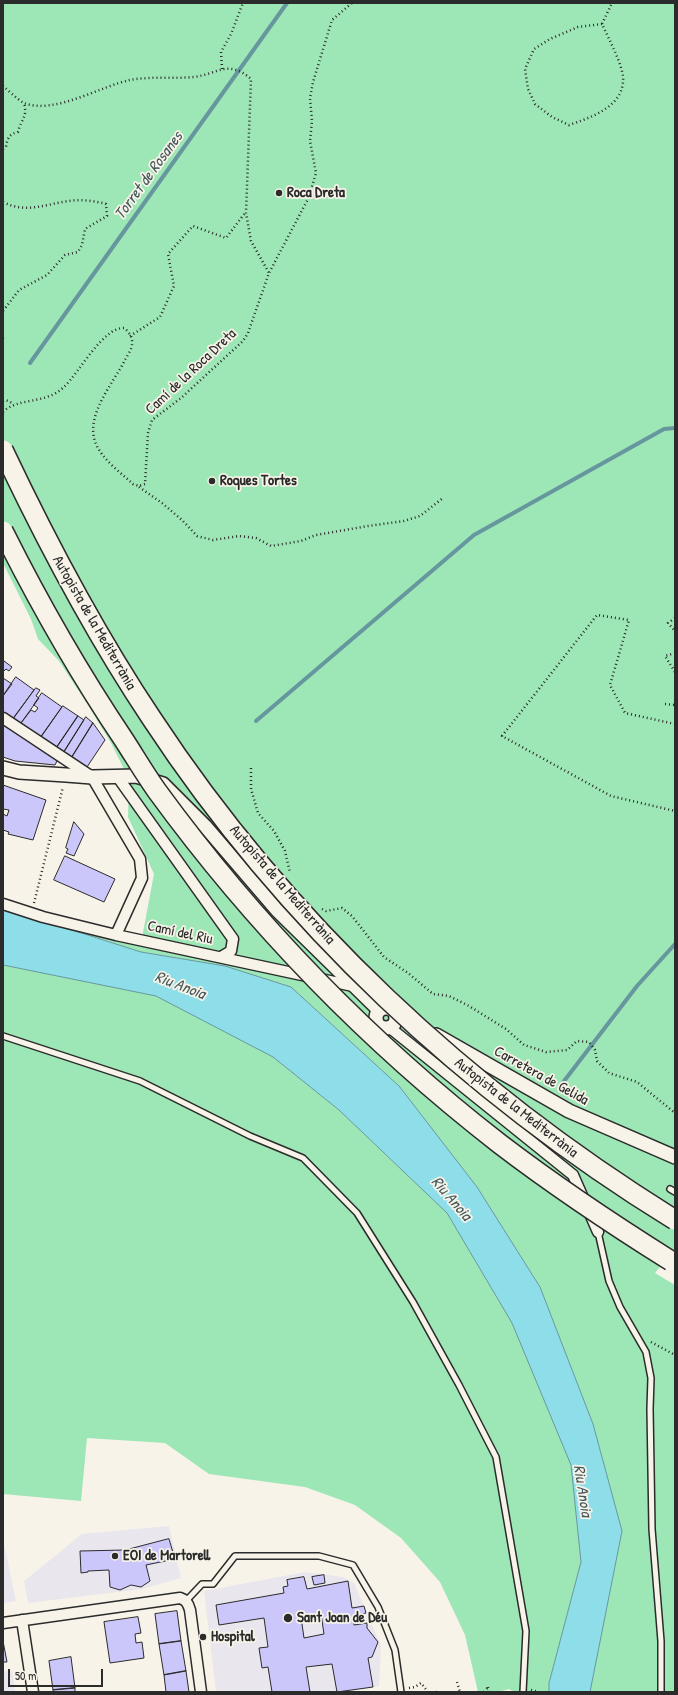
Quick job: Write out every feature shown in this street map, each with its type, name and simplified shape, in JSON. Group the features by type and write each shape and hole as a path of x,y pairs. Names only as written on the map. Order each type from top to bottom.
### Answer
{"highway":[{"name":"Autopista de la Mediterrània","path":"3,450 74,592 103,642 152,720 182,764 230,826 300,909 393,1005 488,1089 588,1164 675,1220"},
{"path":"3,531 44,610 76,665 156,789 223,875 276,936 331,995 377,1039 449,1102 550,1182 670,1261"}],"street":[{"path":"3,718 92,776 140,859 142,878 116,935"},
{"path":"3,768 19,772 66,775 136,776 163,784 205,826 276,910 352,986 379,1010"},
{"path":"118,776 233,939 230,951 221,957"},
{"name":"Camí del Riu","path":"3,904 116,935 352,986"},
{"path":"385,1007 394,1012 396,1015 395,1022 389,1027 382,1028 377,1023 376,1016 379,1010 385,1007"},
{"name":"Carretera de Gelida","path":"396,1015 436,1035 569,1111 675,1157"},
{"path":"389,1027 573,1175 598,1232"},
{"path":"3,1623 180,1598 186,1601 190,1610 201,1692"},
{"path":"22,1620 33,1692"}],"lane":[{"path":"3,1036 140,1081 250,1136 303,1158 358,1213 413,1302 459,1385 496,1457 526,1631 523,1692"},
{"path":"598,1232 609,1281 620,1307 646,1352 651,1378 650,1409 652,1529 660,1641 661,1692"},
{"path":"186,1601 202,1584 212,1584 235,1556 319,1556 352,1565 381,1614 395,1650 401,1691"},
{"path":"352,1565 355,1559"}],"path":[{"path":"222,69 221,52 231,34 243,3"},
{"name":"Camí de la Roca Dreta","path":"139,486 145,484 148,434 152,420 181,398 243,341 248,333 269,273 309,197 316,173 310,141 312,121 310,98 313,82 332,20 352,3"},
{"path":"602,24 612,3"},
{"path":"602,24 618,59 624,81 620,93 609,107 589,118 569,125 552,117 535,104 528,89 525,69 534,49 550,39 578,27 602,24"},
{"path":"3,86 24,103 44,106 72,100 129,80 163,77 195,77 222,69 235,69 243,72 251,79 246,213 251,241 269,273"},
{"path":"3,149 6,146 8,138 13,133 18,132 20,123 27,112 24,103"},
{"path":"3,202 13,207 30,209 72,201 98,202 106,204 107,216 85,228 82,245 78,252 65,255 47,275 19,290 3,311"},
{"path":"130,336 160,317 174,286 168,254 193,226 226,238 246,213"},
{"path":"3,412 14,404 33,401 56,394 73,377 104,338 114,330 124,328 130,336 132,345 118,376 101,402 94,419 95,442 101,454 133,484 139,486 162,503 182,520 197,536 213,540 239,536 256,538 271,546 301,541 327,533 404,521 420,516 443,498"},
{"path":"3,401 6,400 14,404"},
{"path":"675,724 624,713 610,685 629,620 597,615 502,736 611,796 675,811"},
{"path":"675,618 668,623 675,631"},
{"path":"675,653 665,656 675,672"},
{"path":"664,704 675,705"},
{"path":"251,768 251,789 258,813 274,831 285,851 292,880"},
{"path":"32,913 66,775"},
{"path":"320,908 326,911 342,908 352,916 384,957 408,973 433,994 449,996 469,1006 506,1029 524,1045 546,1052 567,1050 577,1041 589,1042 595,1050 597,1061 609,1073 637,1082 675,1114"},
{"path":"637,1336 675,1355"},
{"path":"457,1682 460,1692"},
{"path":"401,1691 416,1687 421,1683 428,1692"},
{"path":"484,1692 488,1687 489,1692"},
{"path":"531,1690 539,1692"}],"shaded area":[{"name":"EOI de Martorell","path":"169,1526 181,1578 142,1589 28,1603 24,1581 82,1534"},
{"path":"3,1539 16,1601 3,1603"},
{"name":"Sant Joan de Déu","path":"305,1572 343,1577 354,1583 381,1645 379,1686 348,1692 216,1692 204,1591"},
{"path":"12,1670 15,1692 3,1692 3,1672"}],"green space":[{"path":"3,3 675,3 675,1248 655,1273 675,1285 675,1692 590,1692 622,1531 593,1424 540,1287 477,1187 399,1086 291,987 225,966 141,952 49,922 141,943 154,874 128,817 129,779 111,743 86,702 59,661 38,639 31,619 3,563"},
{"path":"3,965 156,996 273,1057 339,1110 447,1213 512,1323 571,1465 581,1562 549,1683 549,1692 514,1692 509,1689 498,1692 478,1692 465,1635 440,1582 401,1538 355,1505 305,1487 209,1474 165,1443 87,1438 81,1501 3,1494"}],"water":[{"name":"Riu Anoia","path":"3,908 141,952 225,966 291,987 399,1086 477,1187 540,1287 593,1424 622,1531 590,1692 549,1692 549,1683 581,1562 571,1465 512,1323 447,1213 339,1110 273,1057 156,996 3,965"}],"building":[{"path":"4,661 12,667 9,671 6,669 3,672"},
{"path":"16,677 34,690 13,719 3,712 3,696"},
{"path":"3,678 12,684 3,696"},
{"path":"36,688 40,690 36,696 39,698 21,723 13,719"},
{"path":"42,693 62,707 41,737 21,723 31,710 35,712 38,708 34,705"},
{"path":"63,706 78,716 57,747 41,737"},
{"path":"78,716 84,720 64,752 57,747"},
{"path":"86,717 93,723 72,757 64,752"},
{"path":"93,723 105,740 87,767 72,757"},
{"path":"3,725 58,759 55,765 15,761 3,757"},
{"path":"3,785 46,800 33,840 8,834 9,832 3,830 3,814 7,816 9,810 3,809"},
{"path":"74,822 84,834 74,856 66,853 68,849 66,848"},
{"path":"65,856 115,879 104,902 54,880"},
{"path":"169,1539 175,1559 146,1565 150,1581 141,1587 131,1585 120,1590 110,1587 109,1570 88,1571 81,1573 80,1551 125,1550"},
{"path":"324,1575 325,1583 314,1585 312,1577"},
{"path":"304,1577 307,1589 348,1581 352,1608 364,1606 366,1613 353,1616 354,1625 367,1623 367,1628 378,1642 372,1657 368,1658 373,1687 337,1692 332,1664 306,1667 310,1692 272,1692 268,1667 262,1668 259,1648 268,1647 264,1618 219,1625 216,1605 284,1593 283,1587 288,1586 287,1580","holes":["321,1614 324,1634 304,1638 301,1617"]},
{"path":"177,1611 181,1641 159,1644 155,1614"},
{"path":"138,1617 141,1633 135,1634 136,1643 142,1642 144,1658 110,1663 104,1622"},
{"path":"3,1641 7,1662 3,1662"},
{"path":"181,1641 186,1671 164,1675 159,1644"},
{"path":"71,1657 75,1688 53,1690 49,1661"},
{"path":"186,1671 189,1692 166,1692 164,1675"},
{"path":"75,1688 75,1692 53,1692 53,1690"}],"waterway":[{"name":"Torret de Rosanes","path":"30,363 287,3"},
{"path":"256,721 474,535 664,429 675,428"},
{"path":"561,1085 637,986 675,944"}],"place":[{"name":"Roca Dreta","path":"279,193"},
{"name":"Roques Tortes","path":"212,481"},
{"name":"EOI de Martorell","path":"115,1556"},
{"name":"Sant Joan de Déu","path":"288,1618"},
{"name":"Hospital","path":"203,1637"}]}
